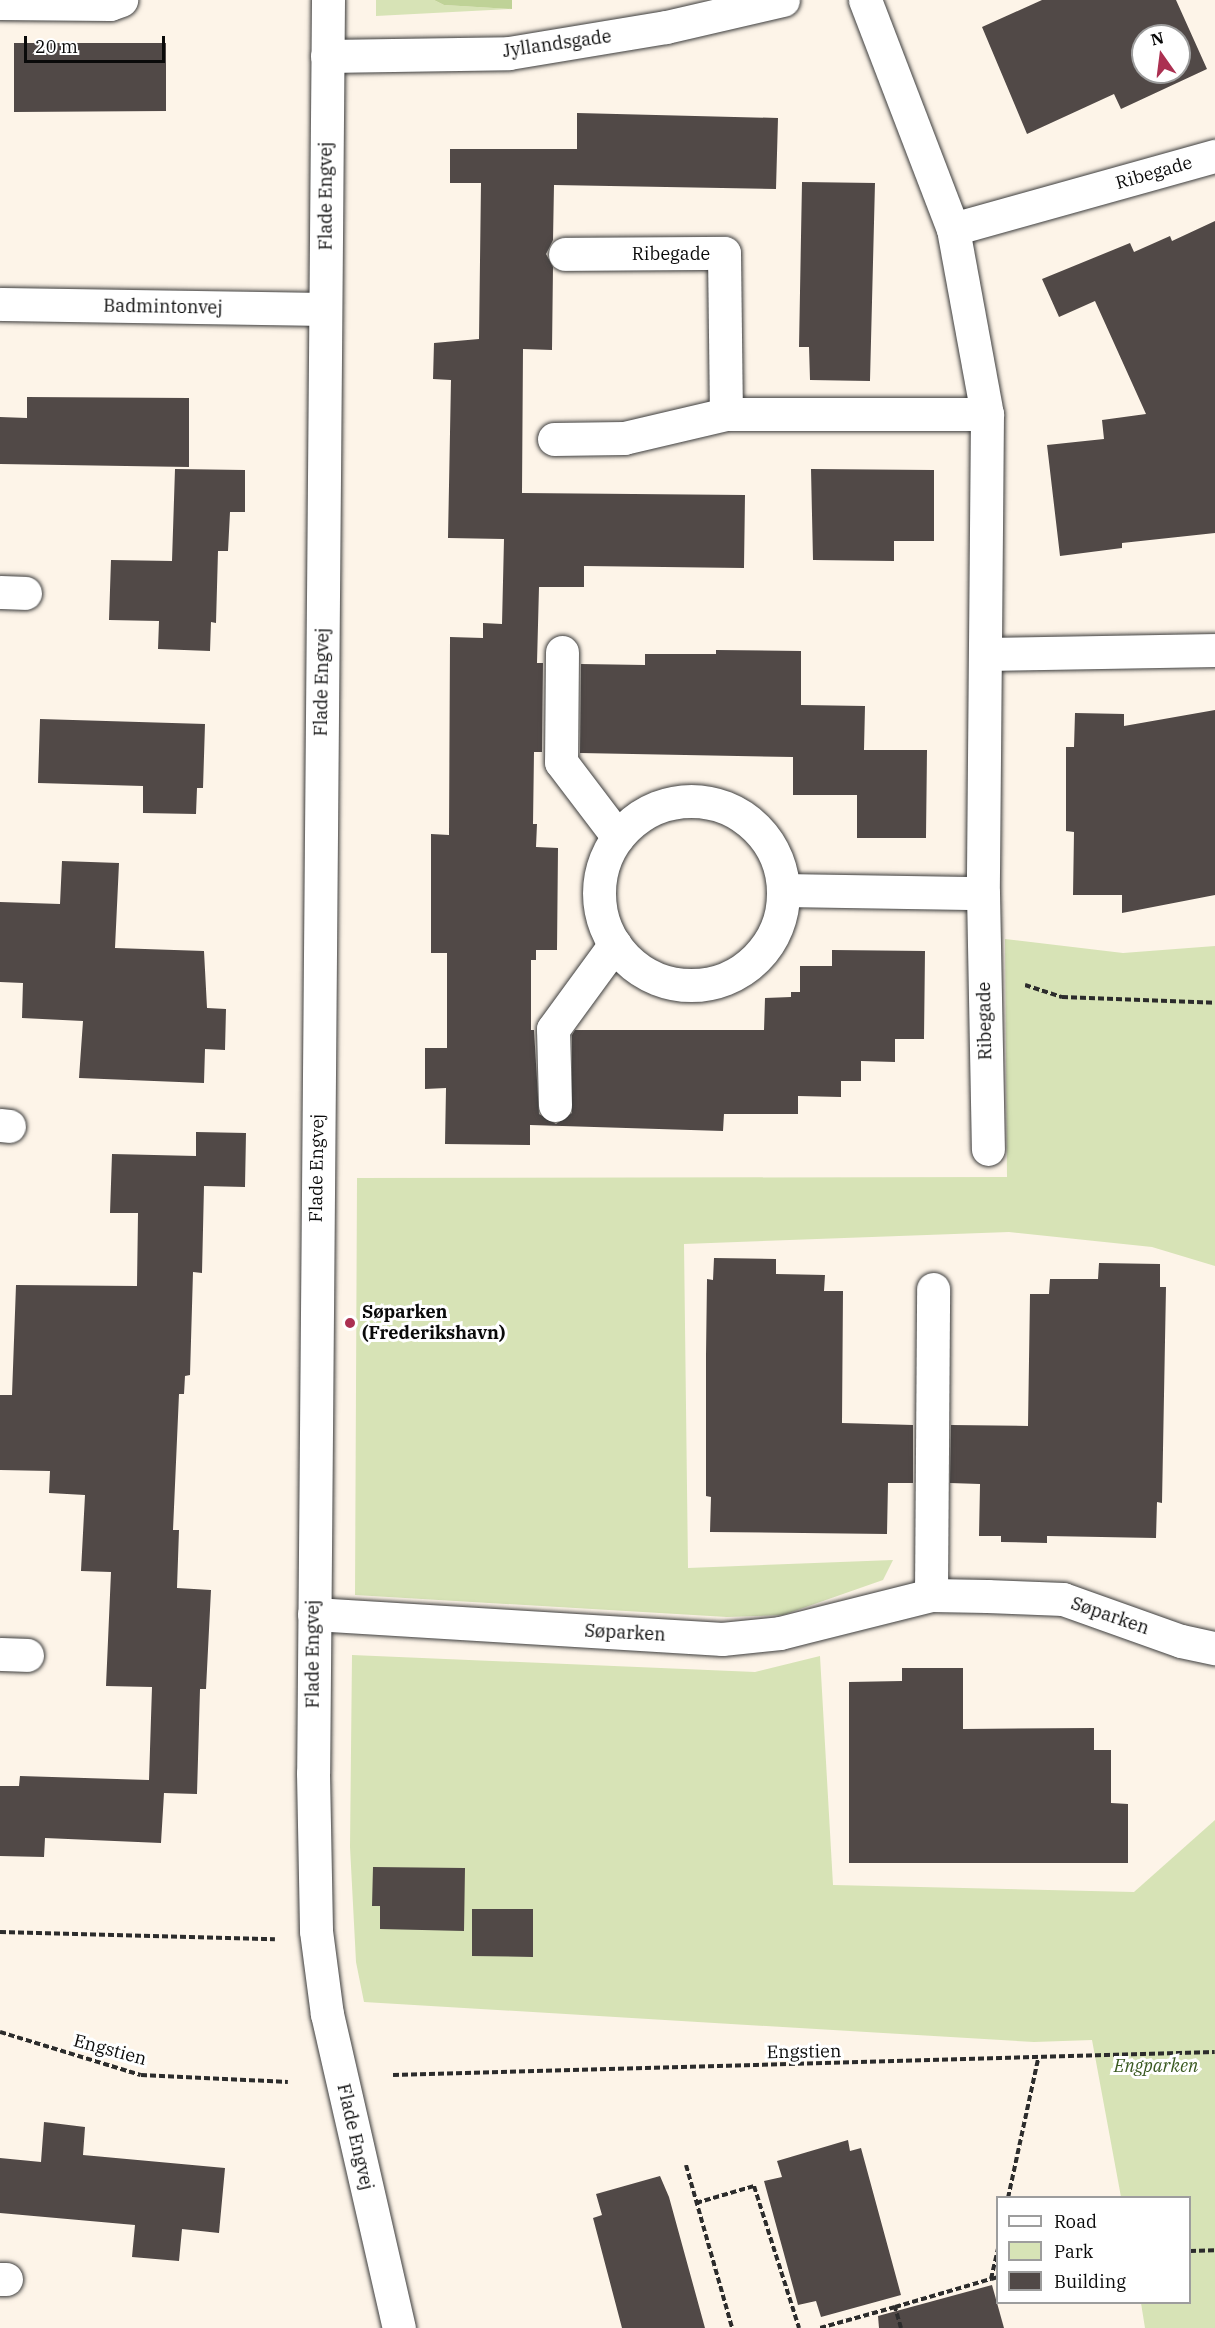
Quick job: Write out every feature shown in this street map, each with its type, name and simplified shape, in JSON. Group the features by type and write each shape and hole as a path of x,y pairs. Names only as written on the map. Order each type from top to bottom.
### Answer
{"street":[{"path":"0,3 110,4 121,0"},
{"name":"Flade Engvej","path":"328,0 314,1614 316,1931 327,2014 399,2328"},
{"name":"Jyllandsgade","path":"327,56 509,52 666,27 783,0"},
{"name":"Ribegade","path":"865,0 953,229 987,414 988,654 983,893 988,1149"},
{"name":"Ribegade","path":"953,229 1215,156"},
{"name":"Ribegade","path":"565,254 724,254 726,414"},
{"name":"Badmintonvej","path":"0,304 325,309"},
{"path":"554,439 624,438 726,414 987,414"},
{"path":"988,654 1215,650"},
{"path":"562,652 561,762 618,837"},
{"path":"692,801 720,805 745,818 765,838 779,863 784,891 780,920 767,946 746,968 719,981 690,985 661,980 635,966 615,944 603,918 599,890 604,862 618,837 638,817 664,805 692,801"},
{"path":"784,891 983,893"},
{"path":"555,1105 553,1029 615,944"},
{"path":"931,1595 933,1289"},
{"name":"Søparken","path":"314,1614 723,1639 780,1633 931,1595 1063,1599 1181,1641 1215,1648"}],"path":[{"path":"985,971 1062,997 1215,1003"},
{"path":"0,1932 275,1939 316,1931"},
{"name":"Engstien","path":"0,2032 141,2075 288,2082"},
{"name":"Engstien","path":"393,2075 1038,2059 1215,2052"},
{"path":"1008,2196 1038,2059"},
{"path":"686,2165 732,2328"},
{"path":"696,2203 754,2186 799,2328"},
{"path":"1191,2251 1215,2250"},
{"path":"991,2279 996,2257"},
{"path":"820,2328 996,2278"},
{"path":"895,2307 901,2328"}],"green space":[{"path":"376,0 434,0 444,5 512,9 376,16"},
{"path":"434,0 512,0 512,9 444,5"},
{"path":"1005,939 1123,953 1215,946 1215,1266 1152,1247 1009,1232 684,1244 688,1568 893,1560 883,1580 783,1615 727,1617 355,1595 357,1178 1007,1177"},
{"name":"Engparken","path":"352,1655 755,1672 820,1656 833,1885 1134,1892 1215,1820 1215,2328 1145,2328 1141,2304 1191,2304 1191,2196 1121,2196 1092,2040 1034,2042 364,2002 356,1962 350,1847"}],"building":[{"path":"1042,0 1176,0 1187,24 1131,24 1131,84 1175,84 1121,109 1114,94 1027,134 982,27"},
{"path":"1191,33 1207,69 1191,76"},
{"path":"14,43 166,43 166,111 14,112"},
{"path":"577,113 778,118 776,189 554,185 553,240 546,254 553,267 552,350 523,349 522,493 745,495 744,568 584,566 584,587 539,587 537,663 543,663 542,752 534,752 533,824 537,824 536,847 558,848 557,950 536,950 536,960 531,960 531,1030 534,1030 539,1114 556,1124 572,1113 572,1035 575,1030 764,1030 765,998 791,997 791,992 800,992 800,966 832,966 832,950 925,951 924,1039 895,1039 895,1062 861,1061 861,1081 841,1081 841,1097 798,1096 798,1114 724,1114 723,1131 530,1125 530,1145 445,1144 446,1088 425,1089 425,1048 447,1048 447,953 431,953 431,834 449,835 450,637 483,638 483,623 502,624 504,539 448,538 451,380 433,379 434,343 479,339 481,183 450,183 450,149 577,149"},
{"path":"802,182 875,183 870,381 810,380 809,347 799,347"},
{"path":"1215,221 1215,533 1122,543 1122,548 1060,556 1047,445 1104,439 1102,420 1146,414 1095,301 1059,317 1042,279 1130,243 1134,252 1170,236 1172,241"},
{"path":"27,397 189,398 189,467 0,464 0,417 27,418"},
{"path":"175,469 245,470 245,512 230,512 228,551 218,551 216,623 211,622 210,651 158,649 159,621 109,620 111,560 172,561"},
{"path":"811,469 934,470 934,541 894,541 894,561 813,560"},
{"path":"716,650 801,651 801,705 865,706 864,750 927,750 926,838 857,838 857,795 793,795 793,757 580,753 581,664 645,665 645,654 716,654"},
{"path":"1215,710 1215,895 1122,913 1122,895 1073,895 1074,832 1066,831 1066,747 1074,747 1075,713 1124,714 1124,726"},
{"path":"40,719 205,724 203,788 197,788 196,814 143,813 143,786 38,783"},
{"path":"62,861 119,863 115,948 204,951 207,1008 226,1009 225,1050 205,1049 204,1083 79,1078 83,1021 22,1018 23,983 0,982 0,902 60,904"},
{"path":"196,1132 246,1133 245,1187 204,1186 202,1273 193,1272 190,1375 185,1376 184,1394 179,1394 173,1530 179,1530 177,1588 211,1590 206,1689 200,1689 197,1794 164,1793 161,1843 45,1838 44,1857 0,1856 0,1786 19,1786 20,1776 149,1780 152,1687 106,1686 111,1572 81,1571 85,1495 49,1493 50,1471 0,1470 0,1395 12,1395 16,1285 137,1286 138,1213 110,1213 112,1154 196,1156"},
{"path":"714,1258 776,1259 776,1274 825,1275 824,1291 843,1291 842,1423 913,1425 913,1483 888,1483 887,1534 710,1532 711,1497 706,1496 707,1279 713,1280"},
{"path":"1099,1263 1160,1264 1160,1287 1166,1287 1162,1503 1157,1502 1156,1538 1047,1536 1047,1543 1001,1542 1001,1536 979,1536 980,1484 950,1483 951,1425 1028,1426 1030,1294 1049,1294 1050,1279 1098,1279"},
{"path":"902,1668 963,1668 963,1729 1094,1728 1094,1750 1111,1750 1111,1803 1128,1804 1128,1863 849,1863 849,1682 902,1681"},
{"path":"373,1867 465,1868 464,1931 380,1929 380,1906 372,1906"},
{"path":"472,1909 533,1909 533,1957 472,1956"},
{"path":"44,2122 85,2127 83,2155 225,2168 219,2233 182,2229 179,2261 132,2257 135,2225 0,2213 0,2158 41,2162"},
{"path":"848,2140 850,2151 861,2148 901,2295 821,2317 816,2301 798,2305 764,2181 782,2177 777,2161"},
{"path":"660,2176 669,2197 705,2328 622,2328 593,2218 602,2215 596,2194"},
{"path":"992,2285 1004,2328 879,2328 878,2316"}],"place":[{"name":"Søparken (Frederikshavn)","path":"350,1323"}]}
